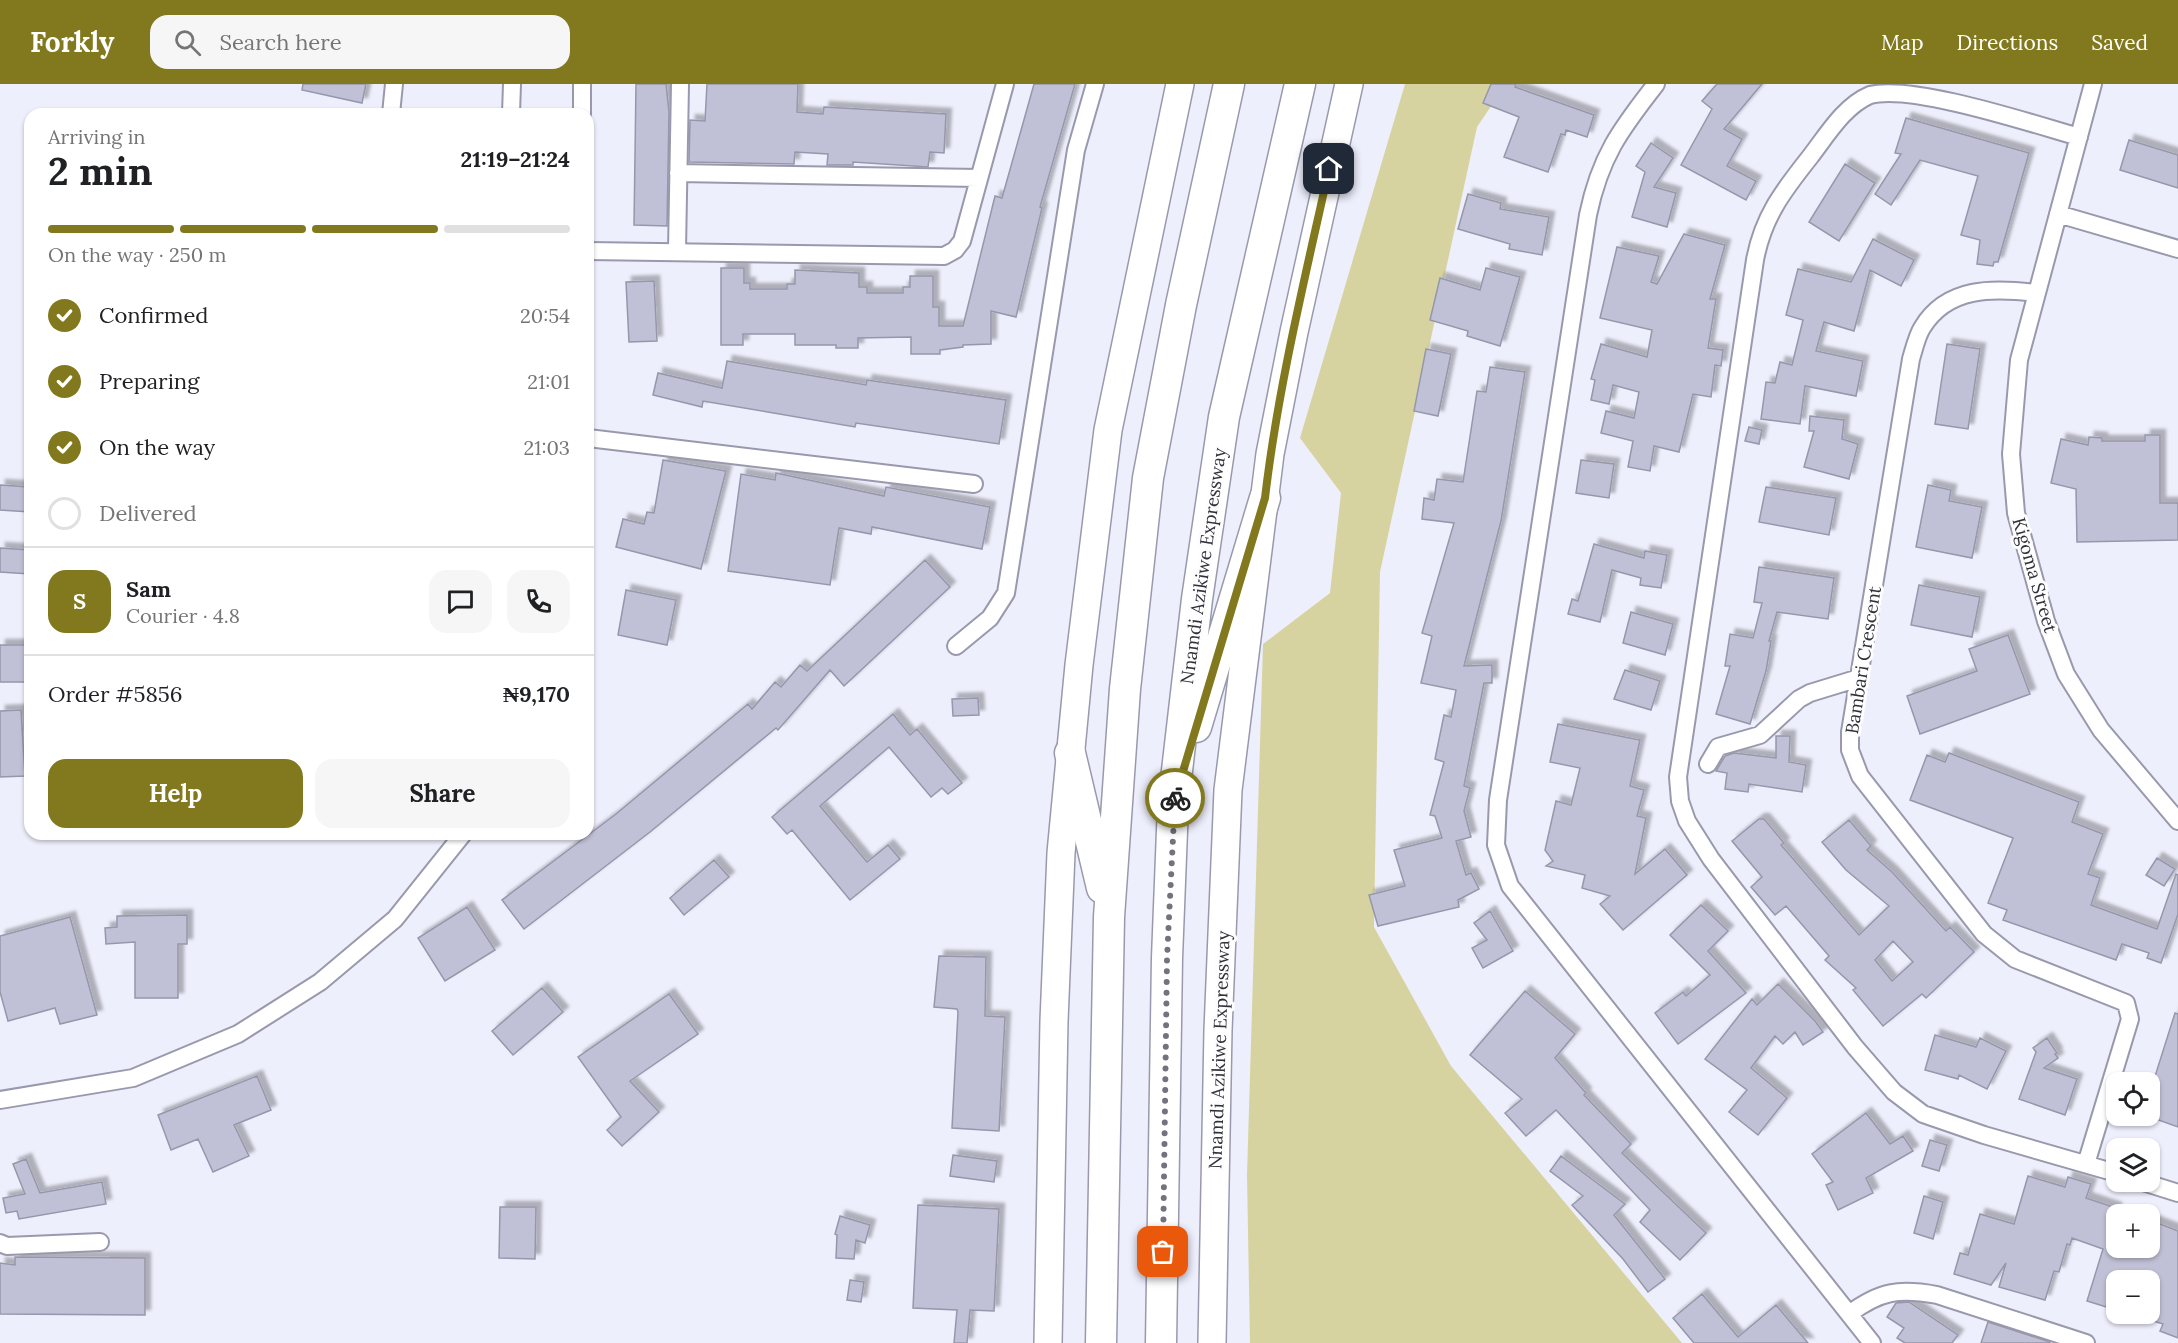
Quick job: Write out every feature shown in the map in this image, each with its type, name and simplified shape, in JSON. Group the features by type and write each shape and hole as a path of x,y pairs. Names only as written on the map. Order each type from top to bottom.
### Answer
{"highway":[{"path":"1048,1343 1053,1021 1061,853 1070,753 1108,430 1180,84"},
{"path":"1101,1343 1109,917 1125,689 1148,478 1229,84"},
{"name":"Nnamdi Azikiwe Expressway","path":"1161,1343 1167,958 1173,805 1197,599 1224,417 1300,84"},
{"name":"Nnamdi Azikiwe Expressway","path":"1212,1343 1218,1030 1228,790 1270,454 1294,332 1349,84"},
{"path":"1173,805 1265,498"},
{"path":"1070,753 1109,917"}],"street":[{"path":"392,108 394,84"},
{"path":"511,108 512,84"},
{"path":"582,84 582,108"},
{"path":"676,250 680,84"},
{"path":"594,251 676,250 944,256 955,250 962,241 1005,84"},
{"path":"956,646 990,618 1006,593 1076,150 1095,84"},
{"path":"1656,84 1625,123 1607,153 1595,182 1590,204 1498,800 1496,845 1510,886 1872,1343"},
{"name":"Kigoma Street","path":"2093,84 2019,360 2011,454 2016,513 2026,556 2066,674 2101,730 2178,821"},
{"path":"2079,137 1940,96 1898,92 1871,95 1848,109 1770,212 1761,232 1755,260 1678,777 1680,801 1687,822 1711,859 1855,1047 1894,1092 1923,1114 1984,1135 2106,1170"},
{"path":"678,173 979,178"},
{"path":"2058,214 2178,249"},
{"name":"Bambari Crescent","path":"2036,293 1996,288 1962,294 1941,306 1922,328 1911,359 1859,678 1850,750 1860,776 1984,934 2015,959 2126,1003 2130,1018 2086,1164"},
{"path":"594,439 974,484"},
{"path":"1708,764 1718,747 1760,735 1799,699 1859,678"},
{"path":"0,1100 133,1078 238,1035 320,982 395,919 458,840"},
{"path":"2160,1187 2178,1193"},
{"path":"0,1243 7,1246 100,1242"},
{"path":"1849,1314 1868,1300 1896,1291 1915,1291 1936,1295 2086,1343"}],"shaded area":[{"path":"1405,84 1506,84 1477,127 1380,572 1374,927 1451,1066 1682,1343 1250,1343 1247,1175 1263,644 1330,593 1341,493 1300,438"}],"building":[{"path":"303,84 366,84 362,103 302,90"},
{"path":"636,84 666,84 669,112 667,226 634,225"},
{"path":"707,84 798,84 797,112 823,114 824,107 946,114 944,153 930,152 928,167 853,162 853,165 827,165 828,154 795,152 794,164 689,162 690,120 705,121"},
{"path":"1034,84 1075,84 1040,207 1042,208 1016,317 991,311 991,344 963,345 963,347 940,350 940,354 911,354 911,337 858,338 858,348 836,348 836,345 795,345 795,334 743,334 743,345 721,345 721,268 744,268 744,283 750,283 750,289 787,289 787,284 795,284 795,270 859,273 859,287 867,287 867,293 903,293 903,287 910,287 910,276 933,276 933,307 939,307 939,326 963,326 995,196 1002,198"},
{"path":"1491,84 1516,84 1515,87 1594,115 1587,137 1566,130 1565,135 1561,134 1548,172 1504,157 1519,117 1483,103"},
{"path":"1717,84 1762,84 1724,129 1742,139 1727,166 1756,181 1746,200 1681,165 1712,109 1702,101"},
{"path":"1906,118 2029,153 1998,262 1994,262 1993,266 1977,264 1980,240 1961,235 1978,176 1920,160 1891,205 1875,194 1901,154 1895,153"},
{"path":"2129,140 2178,155 2178,188 2120,170"},
{"path":"1651,143 1673,158 1654,187 1676,193 1667,227 1632,217 1645,172 1636,166"},
{"path":"1845,164 1875,183 1839,241 1809,222"},
{"path":"1468,194 1501,203 1500,209 1549,217 1542,255 1509,249 1510,244 1458,229"},
{"path":"1684,234 1725,245 1710,299 1716,299 1708,348 1723,350 1721,366 1715,365 1711,397 1693,394 1679,452 1654,446 1650,471 1628,467 1633,441 1601,433 1606,411 1634,418 1639,392 1613,385 1609,404 1591,400 1595,380 1591,379 1601,344 1647,357 1652,330 1600,318 1617,247 1659,256 1651,282 1657,284"},
{"path":"1873,239 1914,260 1901,286 1870,270 1854,331 1824,322 1816,351 1863,361 1856,396 1805,386 1800,424 1761,419 1766,382 1775,383 1780,362 1792,365 1803,320 1786,315 1798,269 1851,282"},
{"path":"1486,268 1520,277 1500,346 1467,336 1468,331 1430,320 1440,278 1480,290"},
{"path":"654,281 657,341 629,342 626,282"},
{"path":"1947,344 1980,349 1968,429 1935,424"},
{"path":"1426,349 1451,354 1438,416 1414,411"},
{"path":"727,361 866,385 867,380 1006,400 999,444 856,423 855,427 703,401 702,407 653,395 658,373 722,388"},
{"path":"1490,367 1525,372 1501,521 1464,666 1492,665 1492,683 1484,683 1464,786 1470,788 1464,811 1471,837 1456,841 1466,875 1471,873 1479,889 1458,900 1459,907 1378,926 1369,895 1405,886 1394,850 1442,838 1435,816 1430,815 1444,762 1435,759 1444,715 1451,717 1456,690 1421,683 1432,636 1422,633 1454,523 1422,519 1424,498 1434,500 1437,479 1463,482 1477,391 1486,392"},
{"path":"1810,416 1844,420 1842,439 1858,444 1849,479 1804,467 1814,431 1809,431"},
{"path":"1749,427 1762,430 1759,444 1745,441"},
{"path":"2145,435 2160,435 2160,503 2178,503 2178,540 2077,542 2076,489 2051,483 2061,439 2088,445 2089,437 2102,438 2102,441 2145,441"},
{"path":"663,460 726,471 701,569 616,547 623,519 644,524 647,512 654,513"},
{"path":"1581,460 1614,464 1609,498 1576,493"},
{"path":"776,473 884,496 886,487 990,507 982,549 872,527 871,534 839,528 830,585 728,571 741,474 775,480"},
{"path":"0,485 24,487 24,512 0,510"},
{"path":"1928,485 1951,490 1949,501 1982,507 1972,558 1916,547"},
{"path":"1766,487 1836,498 1829,535 1759,522"},
{"path":"1594,544 1644,558 1645,551 1667,555 1661,588 1640,585 1641,578 1612,570 1600,622 1568,614 1572,599 1578,601"},
{"path":"0,548 24,550 24,574 0,572"},
{"path":"925,560 950,587 844,686 830,670 778,730 776,728 650,832 524,929 502,900 582,840 594,840 594,831 748,704 752,709 775,682 781,687 800,665 807,671"},
{"path":"1759,567 1834,578 1828,619 1777,612 1769,641 1771,641 1766,671 1750,724 1716,714 1730,666 1725,666 1730,634 1753,638 1762,603 1754,602"},
{"path":"1919,585 1980,597 1972,637 1911,625"},
{"path":"626,590 676,600 667,645 618,635"},
{"path":"1631,612 1673,624 1665,655 1623,643"},
{"path":"2008,635 2030,694 1920,734 1907,696 1977,671 1969,649"},
{"path":"0,645 24,645 24,682 0,682"},
{"path":"1625,670 1660,681 1651,710 1614,699"},
{"path":"978,698 979,715 953,716 952,699"},
{"path":"21,710 24,776 0,777 0,711"},
{"path":"893,714 910,735 917,729 962,783 948,794 942,788 931,797 889,747 820,806 867,862 888,845 900,859 850,900 792,830 787,834 772,817"},
{"path":"1558,724 1640,740 1630,786 1644,790 1637,816 1646,818 1635,874 1665,849 1687,875 1623,930 1600,904 1610,896 1582,888 1585,875 1546,866 1553,861 1545,850 1556,801 1571,805 1580,768 1550,762"},
{"path":"1776,736 1790,736 1789,762 1806,765 1802,792 1749,784 1748,792 1725,789 1727,773 1716,771 1725,756 1734,753 1776,758"},
{"path":"1949,753 2079,802 2072,822 2103,834 2088,874 2100,878 2091,905 2157,929 2176,874 2178,875 2178,914 2161,963 2147,958 2149,953 2122,944 2116,960 2003,920 2007,910 1988,903 2013,838 1910,800 1927,755 1945,762"},
{"path":"1759,819 1764,819 1784,843 1781,845 1859,935 1889,906 1846,870 1822,842 1849,820 1871,846 1867,850 1892,872 1946,931 1950,927 1974,952 1926,998 1922,994 1883,1026 1853,990 1856,988 1825,960 1829,956 1786,906 1775,915 1751,887 1762,877 1732,841","holes":["1893,941 1913,962 1892,981 1875,960"]},
{"path":"2157,858 2175,869 2164,886 2146,875"},
{"path":"714,860 729,877 684,915 670,898"},
{"path":"1701,905 1728,931 1708,951 1746,993 1678,1044 1655,1013 1683,992 1686,996 1710,975 1670,935"},
{"path":"467,907 495,950 445,981 418,938"},
{"path":"1490,911 1513,951 1483,968 1472,948 1487,940 1474,923"},
{"path":"187,915 187,944 178,944 178,998 135,998 135,942 106,944 105,928 117,927 117,916"},
{"path":"70,917 97,1015 60,1024 55,1008 8,1021 0,992 0,936"},
{"path":"939,956 986,957 985,1016 1005,1017 999,1131 952,1128 958,1012 957,1009 934,1007"},
{"path":"1778,984 1823,1032 1803,1045 1795,1032 1783,1044 1775,1036 1751,1068 1787,1098 1758,1135 1729,1112 1747,1090 1705,1059 1752,999 1757,1005"},
{"path":"542,988 563,1012 513,1055 492,1031"},
{"path":"1525,991 1575,1034 1555,1058 1586,1093 1584,1095 1631,1144 1622,1153 1706,1233 1680,1260 1640,1222 1650,1210 1556,1110 1526,1136 1505,1113 1522,1099 1470,1055"},
{"path":"669,994 698,1034 630,1081 659,1112 622,1146 607,1130 621,1117 578,1057"},
{"path":"2175,1013 2178,1014 2178,1127 2160,1121 2160,1072 2156,1072"},
{"path":"1935,1035 1976,1047 1980,1038 2006,1051 1987,1089 1959,1075 1958,1079 1925,1070"},
{"path":"2047,1038 2058,1058 2044,1068 2077,1079 2065,1115 2019,1099 2036,1052 2033,1048"},
{"path":"257,1076 271,1110 234,1125 249,1156 213,1172 198,1139 171,1150 158,1115"},
{"path":"1866,1113 1890,1144 1903,1136 1913,1151 1866,1178 1873,1193 1838,1210 1826,1185 1833,1182 1812,1154"},
{"path":"1930,1140 1947,1145 1939,1171 1922,1166"},
{"path":"953,1155 997,1161 994,1182 950,1176"},
{"path":"1561,1156 1625,1204 1614,1215 1665,1279 1648,1292 1623,1259 1572,1205 1583,1196 1550,1171"},
{"path":"26,1159 40,1193 102,1182 106,1204 19,1219 17,1211 6,1213 3,1198 25,1194 13,1164"},
{"path":"2028,1176 2065,1187 2068,1177 2091,1184 2086,1198 2106,1205 2106,1258 2160,1258 2160,1224 2178,1231 2178,1338 2160,1331 2163,1324 2160,1323 2160,1270 2106,1270 2106,1307 2087,1301 2103,1249 2072,1238 2070,1245 2067,1244 2059,1272 2054,1271 2045,1300 1999,1287 2006,1263 1991,1285 1954,1274 1960,1253 1968,1255 1980,1214 2014,1224"},
{"path":"1924,1196 1943,1202 1933,1239 1914,1233"},
{"path":"918,1205 999,1209 994,1311 970,1310 967,1343 954,1343 957,1310 913,1308"},
{"path":"500,1207 536,1207 535,1259 499,1258"},
{"path":"840,1216 870,1225 865,1243 856,1240 854,1259 836,1258 837,1235 835,1234"},
{"path":"15,1257 145,1258 145,1315 0,1314 0,1263 15,1265"},
{"path":"850,1280 864,1282 861,1302 847,1300"},
{"path":"1702,1294 1738,1337 1776,1305 1808,1343 1694,1343 1673,1318"},
{"path":"1909,1302 1958,1335 1952,1343 1905,1343 1897,1338 1904,1328 1887,1317 1896,1303"},
{"path":"1988,1322 2050,1342 2050,1343 1981,1343"}],"way so far":[{"path":"1163,1252 1167,958 1175,798"}],"route":[{"path":"1175,798 1265,498 1270,454 1329,169"}]}
